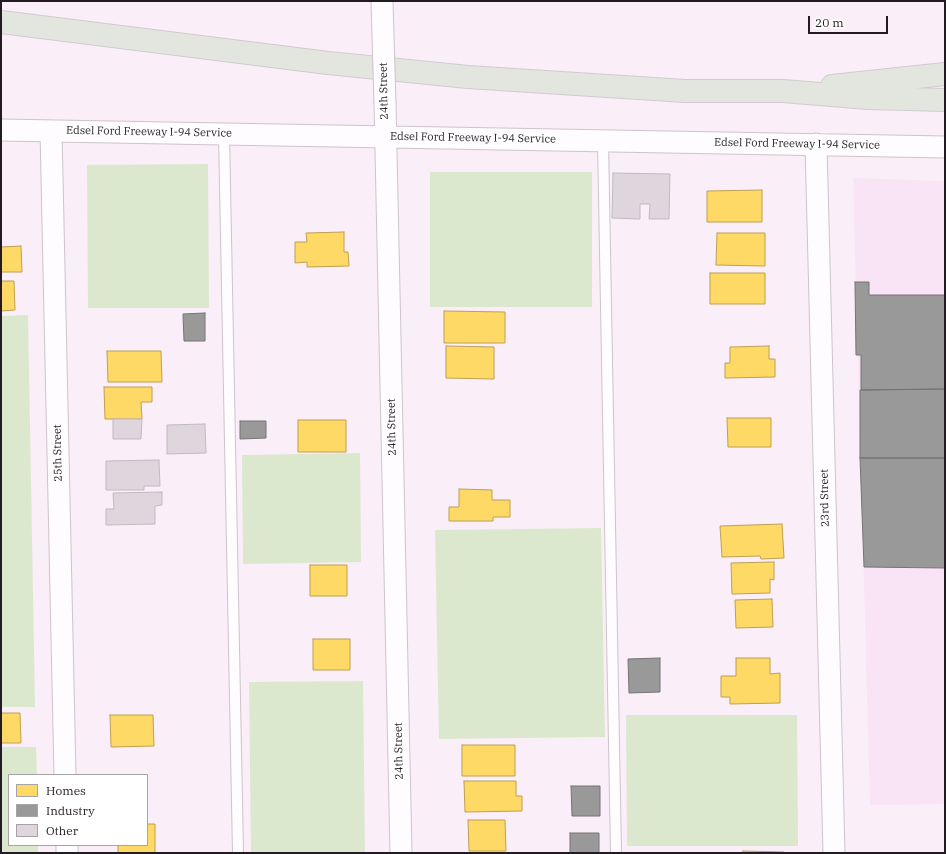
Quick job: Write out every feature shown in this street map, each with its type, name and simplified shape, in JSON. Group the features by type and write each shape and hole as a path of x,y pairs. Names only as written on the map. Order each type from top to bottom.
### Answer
{"highway":[{"path":"1,22 328,63 468,77 685,91 783,91 868,98 945,100"},
{"path":"783,91 945,74"}],"street":[{"name":"24th Street","path":"382,1 401,853"},
{"name":"Edsel Ford Freeway I-94 Service","path":"1,130 945,147"},
{"name":"25th Street","path":"51,131 65,774"},
{"name":"23rd Street","path":"816,144 834,853"}],"lane":[{"path":"224,134 238,853"},
{"path":"603,141 616,853"}],"shaded area":[{"path":"853,178 945,181 945,804 870,805"}],"green space":[{"path":"208,164 209,308 88,308 87,165"},
{"path":"430,172 592,172 592,307 430,307"},
{"path":"28,315 35,707 1,707 1,316"},
{"path":"360,453 361,562 243,564 242,455"},
{"path":"601,528 605,737 439,739 435,530"},
{"path":"363,681 365,853 251,853 249,682"},
{"path":"626,715 797,715 798,846 627,846"},
{"path":"1,747 36,747 37,774 8,774 8,846 38,846 38,853 1,853"}],"building: Homes":[{"path":"762,190 762,222 707,222 707,191"},
{"path":"344,232 344,252 348,252 349,266 307,267 307,262 295,263 295,242 307,242 306,233"},
{"path":"717,233 765,233 765,266 716,265"},
{"path":"21,246 22,272 1,272 1,247"},
{"path":"710,273 765,273 765,304 710,304"},
{"path":"1,281 14,281 15,310 1,311"},
{"path":"444,311 505,312 505,343 444,343"},
{"path":"446,346 494,347 494,379 446,378"},
{"path":"769,346 769,359 775,359 775,377 725,378 725,363 730,363 730,347"},
{"path":"107,351 161,351 162,382 108,382"},
{"path":"104,387 152,387 152,402 141,402 142,419 105,419"},
{"path":"727,418 771,418 771,447 728,447"},
{"path":"298,420 346,420 346,452 298,452"},
{"path":"459,489 492,490 492,500 510,500 510,517 493,517 493,521 449,521 449,507 459,507"},
{"path":"782,524 784,558 761,559 760,556 722,557 720,526"},
{"path":"774,562 774,580 770,579 770,593 732,594 731,563"},
{"path":"310,565 347,565 347,596 310,596"},
{"path":"772,599 773,627 736,628 735,600"},
{"path":"313,639 350,639 350,670 313,670"},
{"path":"736,658 770,658 770,674 780,673 780,703 730,704 730,697 721,697 721,676 736,676"},
{"path":"1,713 20,713 21,743 1,743"},
{"path":"110,715 153,715 154,746 111,747"},
{"path":"462,745 515,745 515,776 462,776"},
{"path":"464,781 516,781 516,796 522,796 522,811 465,812"},
{"path":"468,820 505,820 506,851 469,851"},
{"path":"148,824 155,824 155,853 118,853 118,846 148,846"},
{"path":"743,851 784,852 784,853 743,853"}],"building: Industry":[{"path":"855,282 869,282 869,295 945,295 945,389 861,390 861,355 856,355"},
{"path":"205,313 205,341 184,341 183,314"},
{"path":"945,389 945,458 860,458 860,390"},
{"path":"240,421 266,421 266,438 240,439"},
{"path":"860,458 945,458 945,568 864,567"},
{"path":"660,658 660,692 629,693 628,659"},
{"path":"571,786 600,786 600,816 572,816"},
{"path":"570,833 599,833 599,853 570,853"}],"building: Other":[{"path":"613,173 670,174 669,219 649,219 650,204 640,204 640,219 612,218"},
{"path":"113,419 142,419 141,439 113,439"},
{"path":"205,424 206,453 167,454 167,425"},
{"path":"159,460 160,486 144,486 144,490 106,490 106,461"},
{"path":"162,492 162,505 155,506 155,524 106,525 106,509 114,509 113,493"}]}
